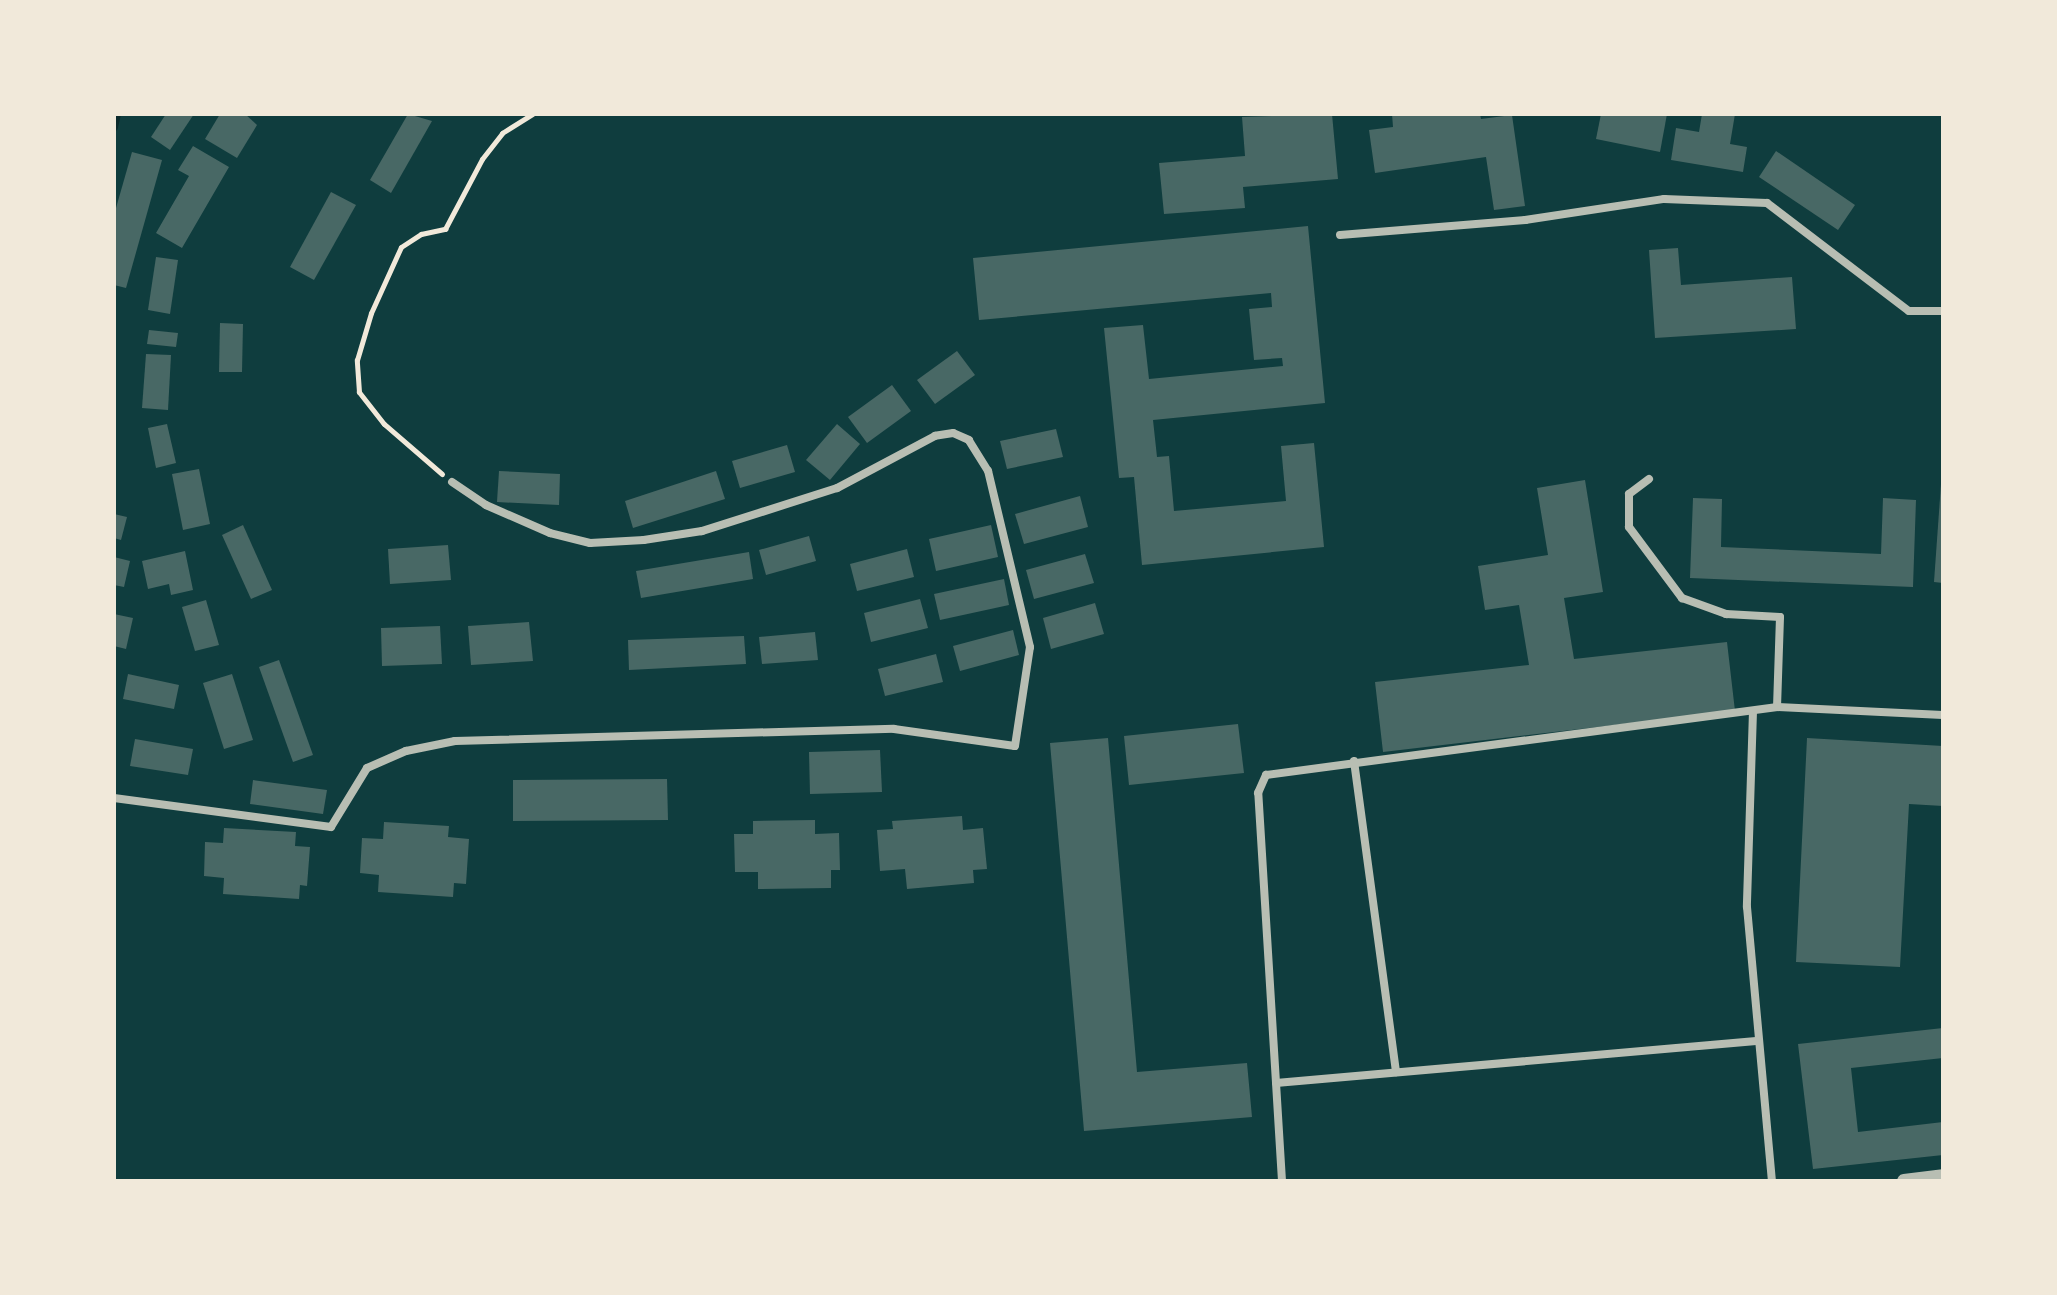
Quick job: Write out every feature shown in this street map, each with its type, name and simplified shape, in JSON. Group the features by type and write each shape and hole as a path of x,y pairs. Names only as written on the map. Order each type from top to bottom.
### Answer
{"street":[{"path":"1340,235 1525,220 1664,199 1767,203 1909,311 1943,311"},
{"path":"114,798 331,827 367,768 406,751 455,741 894,729 1015,746 1030,647 988,471 969,440 953,433 935,436 837,488 702,531 644,540 590,543 550,533 486,505 452,482"},
{"path":"1649,479 1629,494 1629,527 1682,598 1726,614 1780,617 1777,707"},
{"path":"1282,1181 1258,793 1266,775 1777,707 1943,715"},
{"path":"1753,711 1747,907 1756,1041 1772,1181"},
{"path":"1354,761 1396,1072"},
{"path":"1276,1083 1756,1041"},
{"path":"1904,1181 1943,1176"}],"path":[{"path":"452,482 384,424 359,392 357,360 371,313 401,247 421,234 445,229 482,159 502,133 533,114"}],"building":[{"path":"166,114 194,114 170,150 151,137"},
{"path":"220,114 245,114 257,125 237,158 205,139"},
{"path":"408,114 432,121 391,193 370,180"},
{"path":"1332,114 1338,179 1243,187 1245,208 1164,214 1159,163 1245,156 1242,117"},
{"path":"1392,114 1480,114 1481,119 1512,115 1525,206 1494,210 1486,157 1375,173 1369,130 1393,127"},
{"path":"1601,114 1667,114 1660,152 1596,139"},
{"path":"1702,114 1735,114 1730,144 1747,147 1743,172 1671,160 1676,128 1699,132"},
{"path":"193,146 229,167 182,248 156,233 189,176 178,170"},
{"path":"1776,151 1855,205 1838,230 1759,177"},
{"path":"132,152 162,160 126,288 114,285 114,215"},
{"path":"331,192 356,205 314,280 290,267"},
{"path":"1308,226 1325,403 1153,420 1157,457 1169,456 1174,511 1286,501 1281,446 1314,443 1324,547 1142,565 1134,477 1119,478 1104,328 1143,325 1149,379 1283,366 1282,358 1254,360 1249,309 1272,307 1271,293 979,320 973,258"},
{"path":"1678,248 1681,285 1792,277 1796,329 1655,338 1649,250"},
{"path":"156,257 178,260 170,314 148,310"},
{"path":"220,323 243,324 242,372 219,372"},
{"path":"149,330 178,333 176,347 147,344"},
{"path":"957,351 975,375 935,404 917,380"},
{"path":"146,354 171,355 168,410 142,408"},
{"path":"892,385 911,411 867,443 848,417"},
{"path":"167,424 176,463 156,468 148,428"},
{"path":"837,424 860,444 830,480 806,460"},
{"path":"1056,429 1063,457 1007,469 1000,441"},
{"path":"787,445 795,472 740,488 732,461"},
{"path":"199,469 210,524 183,530 172,474"},
{"path":"499,471 560,474 559,505 497,502"},
{"path":"716,471 725,499 633,528 625,501"},
{"path":"1585,480 1603,592 1564,598 1574,659 1727,642 1735,711 1383,752 1375,682 1529,665 1519,605 1485,610 1478,566 1548,555 1537,488"},
{"path":"1943,484 1943,583 1934,582"},
{"path":"1080,496 1088,527 1024,544 1015,514"},
{"path":"1693,498 1722,499 1721,547 1881,554 1883,498 1916,500 1913,587 1690,578"},
{"path":"114,514 127,517 121,540 114,538"},
{"path":"243,525 272,590 251,599 222,535"},
{"path":"991,525 998,557 936,571 929,539"},
{"path":"809,536 816,561 766,575 759,550"},
{"path":"448,545 451,580 390,584 388,549"},
{"path":"907,549 914,577 857,591 850,564"},
{"path":"185,551 193,590 171,595 169,584 148,589 142,561"},
{"path":"749,552 753,579 641,598 636,571"},
{"path":"1085,554 1094,583 1034,599 1026,570"},
{"path":"114,557 130,561 124,587 114,585"},
{"path":"1004,579 1009,605 940,620 934,594"},
{"path":"920,599 928,628 871,642 864,613"},
{"path":"206,600 219,645 195,651 182,607"},
{"path":"1095,603 1104,634 1051,649 1043,618"},
{"path":"114,614 133,618 126,649 114,646"},
{"path":"529,622 533,661 471,665 468,626"},
{"path":"440,626 442,664 382,666 381,628"},
{"path":"1013,630 1019,655 960,671 953,646"},
{"path":"815,632 818,660 762,664 759,637"},
{"path":"744,636 746,664 629,670 628,640"},
{"path":"936,654 943,682 885,696 878,669"},
{"path":"279,660 313,755 293,762 259,667"},
{"path":"128,674 179,685 174,709 123,699"},
{"path":"232,674 253,740 224,749 203,683"},
{"path":"1238,724 1244,773 1129,785 1124,736"},
{"path":"1108,738 1137,1072 1247,1063 1252,1117 1084,1131 1050,743"},
{"path":"1807,738 1943,746 1943,806 1909,804 1900,967 1796,962"},
{"path":"135,739 193,749 188,775 130,766"},
{"path":"880,750 882,792 810,794 809,752"},
{"path":"667,779 668,820 513,821 513,780"},
{"path":"253,780 327,790 323,814 250,804"},
{"path":"962,816 963,830 983,828 987,869 973,870 974,883 907,889 905,869 880,871 877,830 893,829 892,821"},
{"path":"815,820 815,834 839,833 840,870 831,870 831,888 758,889 758,872 735,872 734,834 753,834 753,821"},
{"path":"384,822 449,826 448,837 469,839 466,884 454,883 453,897 378,892 379,875 360,873 362,838 383,839"},
{"path":"224,828 296,832 295,846 310,847 307,886 300,885 299,899 223,894 224,878 204,876 205,842 223,843"},
{"path":"1943,1028 1943,1058 1851,1068 1858,1132 1943,1122 1943,1155 1813,1169 1798,1044"}],"waterway":[{"path":"114,127 117,114"}]}
